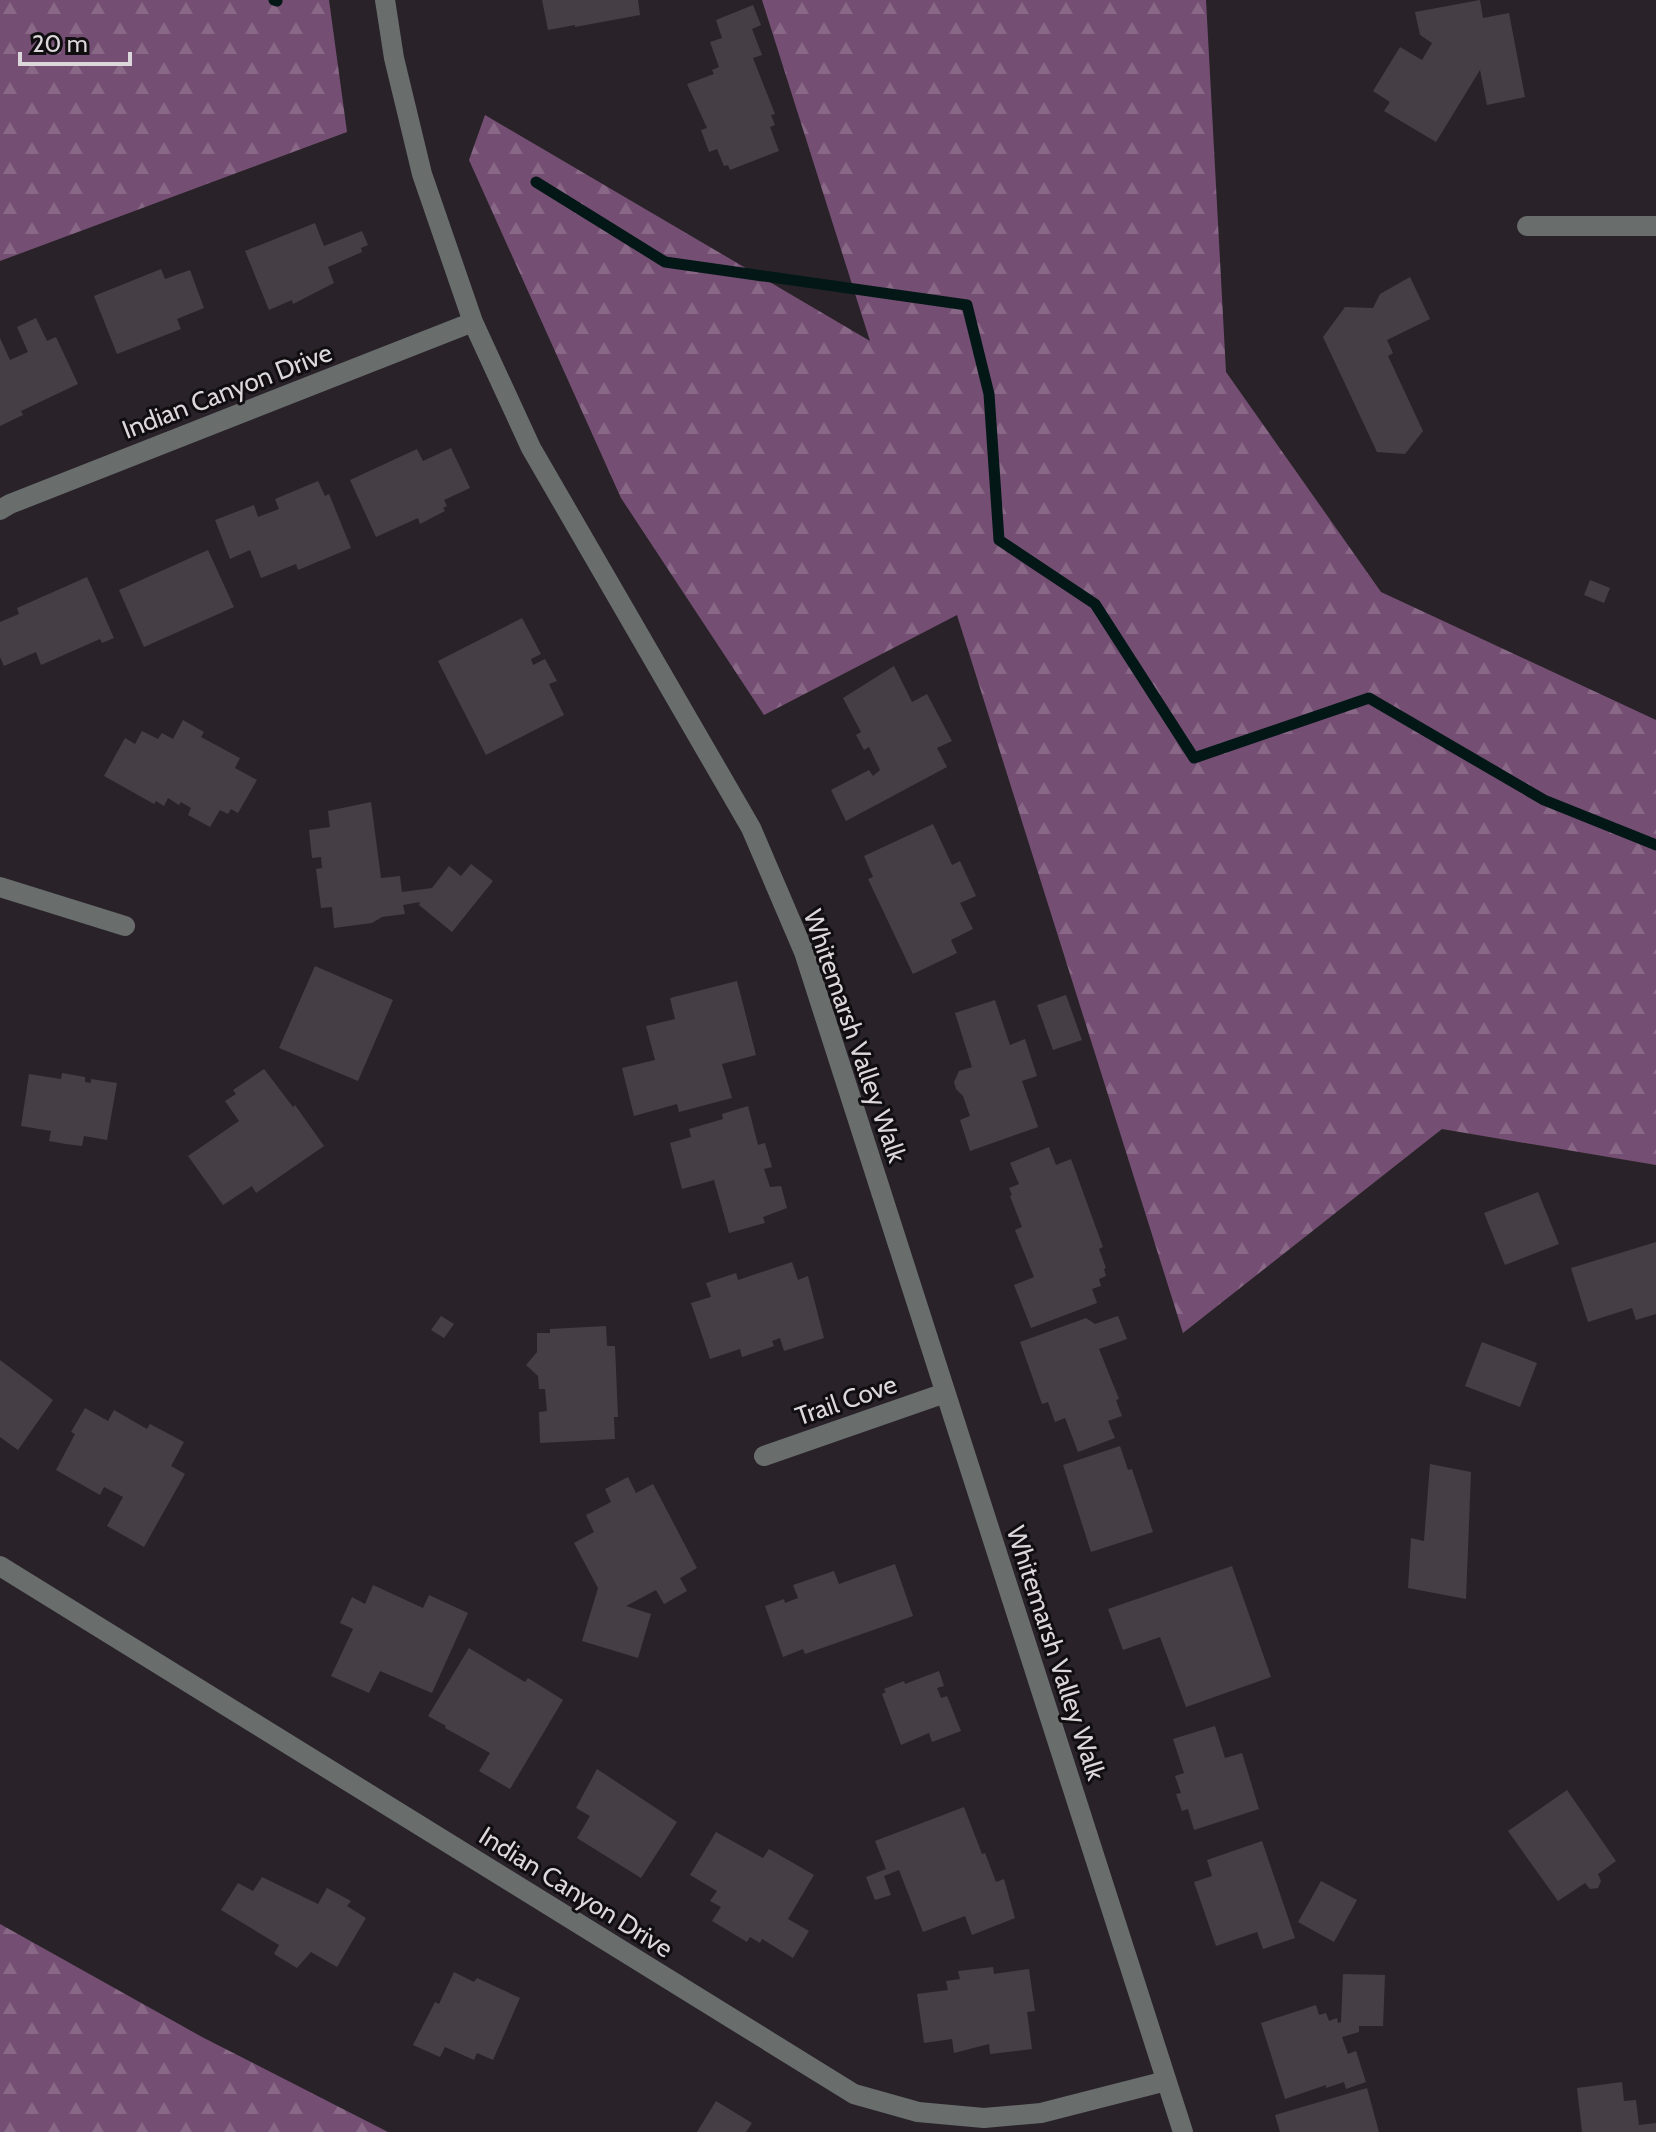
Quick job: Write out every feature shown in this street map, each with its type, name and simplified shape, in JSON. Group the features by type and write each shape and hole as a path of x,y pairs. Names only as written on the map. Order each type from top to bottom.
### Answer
{"street":[{"name":"Whitemarsh Valley Walk","path":"385,0 394,58 422,174 473,322 531,448 757,842 804,952 1183,2132"},
{"path":"1527,226 1656,226"},
{"name":"Indian Canyon Drive","path":"0,510 473,322"},
{"path":"0,887 125,926"},
{"name":"Trail Cove","path":"764,1456 945,1393"},
{"name":"Indian Canyon Drive","path":"0,1566 854,2094 918,2112 984,2118 1041,2113 1166,2081"}],"green space":[{"path":"0,0 329,0 347,132 0,261"},
{"path":"762,0 1206,0 1226,372 1381,592 1656,720 1656,1165 1442,1129 1183,1333 957,615 764,715 621,498 469,160 485,115 870,341"},
{"path":"0,1924 202,2037 388,2132 0,2132"}],"building":[{"path":"542,0 638,0 640,15 548,30"},
{"path":"1480,0 1483,18 1509,13 1525,97 1487,105 1480,70 1436,142 1384,111 1390,102 1373,91 1400,47 1422,60 1432,43 1420,35 1415,12"},
{"path":"753,5 761,25 752,29 762,55 753,58 775,114 771,115 775,125 770,127 779,151 730,170 728,165 724,166 717,149 709,152 701,130 707,128 687,84 714,74 712,70 719,67 710,42 722,38 716,20"},
{"path":"315,223 324,246 362,231 368,245 361,248 362,252 328,267 334,283 293,304 292,300 269,310 245,251"},
{"path":"161,269 165,279 190,270 204,308 177,319 181,329 117,354 94,296"},
{"path":"1410,277 1430,319 1387,340 1393,353 1388,356 1423,431 1405,454 1377,452 1323,337 1345,307 1373,308 1380,294"},
{"path":"36,318 47,341 56,337 78,384 21,411 23,415 0,426 0,338 10,360 28,352 17,327"},
{"path":"451,448 470,488 444,500 447,506 443,508 445,511 420,524 418,518 376,537 350,480 417,449 423,461"},
{"path":"318,481 325,496 329,494 351,548 298,570 296,564 261,578 250,550 230,559 215,520 254,505 258,517 279,509 275,499"},
{"path":"208,550 234,607 144,647 119,590"},
{"path":"87,577 114,638 102,643 100,639 41,665 36,652 4,666 0,657 0,622 19,614 17,608"},
{"path":"1590,580 1610,588 1604,603 1584,595"},
{"path":"522,618 541,654 531,659 533,665 545,659 557,681 549,684 564,715 486,755 438,661"},
{"path":"894,666 912,702 927,694 952,741 937,748 947,767 846,821 831,790 869,770 873,776 880,770 869,747 864,750 856,735 861,732 843,698"},
{"path":"183,720 204,732 201,737 240,758 235,768 257,780 238,813 231,809 228,814 220,810 210,827 188,815 191,808 181,802 179,805 168,798 164,806 156,801 154,804 104,776 125,738 135,744 142,731 158,739 162,733 173,739"},
{"path":"371,802 381,878 400,876 402,892 432,888 449,866 461,876 471,864 493,881 452,932 419,905 420,902 403,905 405,914 382,917 372,923 334,928 332,907 321,908 316,869 322,868 321,857 312,858 309,830 330,827 328,811"},
{"path":"933,824 952,865 960,861 976,896 960,903 973,929 951,940 957,953 913,974 868,879 873,877 864,856"},
{"path":"315,966 393,1000 358,1081 279,1048"},
{"path":"737,981 756,1055 722,1064 732,1098 679,1112 677,1104 634,1116 622,1068 655,1060 646,1026 675,1019 670,998"},
{"path":"1066,995 1082,1040 1053,1050 1037,1005"},
{"path":"995,1000 1010,1045 1025,1039 1037,1076 1022,1081 1038,1127 970,1151 960,1120 970,1116 954,1082 959,1071 972,1067 955,1013"},
{"path":"264,1069 324,1146 256,1193 252,1186 223,1205 188,1156 239,1121 225,1101 236,1094 233,1090"},
{"path":"62,1073 85,1077 85,1082 91,1083 91,1079 117,1083 107,1140 84,1136 82,1146 66,1144 49,1141 51,1131 21,1126 29,1074 61,1079"},
{"path":"748,1106 758,1145 765,1143 772,1167 764,1169 770,1187 781,1186 787,1208 763,1217 765,1223 729,1233 714,1180 682,1189 670,1143 691,1137 689,1129 723,1119 722,1114"},
{"path":"1049,1147 1056,1165 1071,1159 1103,1247 1099,1249 1106,1276 1099,1279 1101,1286 1092,1289 1097,1303 1031,1328 1014,1285 1034,1277 1015,1230 1022,1227 1009,1188 1019,1184 1010,1163"},
{"path":"1538,1192 1559,1244 1505,1265 1484,1213"},
{"path":"1656,1242 1656,1314 1636,1320 1632,1308 1588,1322 1571,1268"},
{"path":"792,1262 798,1280 808,1276 824,1338 784,1351 780,1338 772,1341 774,1346 742,1357 740,1349 710,1359 691,1303 711,1297 706,1283 736,1273 738,1280"},
{"path":"441,1316 454,1324 444,1338 431,1330"},
{"path":"1118,1316 1127,1339 1099,1349 1119,1399 1116,1400 1122,1416 1108,1421 1115,1438 1078,1452 1065,1418 1055,1422 1048,1402 1042,1404 1020,1342 1086,1318 1095,1324"},
{"path":"606,1326 607,1346 615,1346 618,1417 614,1417 615,1439 540,1443 539,1412 547,1411 545,1389 539,1389 538,1376 526,1365 537,1352 537,1333 550,1333 550,1329"},
{"path":"1482,1342 1537,1363 1520,1407 1465,1386"},
{"path":"0,1360 53,1400 18,1450 0,1437"},
{"path":"85,1408 108,1421 114,1410 147,1429 150,1424 184,1442 171,1466 185,1474 144,1547 107,1526 123,1497 104,1487 100,1495 56,1470 75,1434 71,1432"},
{"path":"1120,1446 1128,1470 1132,1469 1153,1532 1091,1552 1063,1465"},
{"path":"1430,1464 1471,1472 1466,1599 1408,1588 1411,1538 1424,1541"},
{"path":"628,1477 636,1493 653,1484 697,1568 680,1578 687,1591 664,1604 656,1590 626,1606 651,1614 638,1658 582,1641 598,1588 574,1543 594,1532 586,1515 611,1502 605,1489"},
{"path":"895,1564 913,1616 805,1654 803,1649 783,1657 765,1606 798,1598 793,1585 834,1571 839,1584"},
{"path":"1232,1566 1271,1677 1186,1707 1160,1637 1123,1650 1108,1609"},
{"path":"373,1585 423,1608 429,1595 468,1613 432,1693 380,1671 369,1693 331,1676 353,1629 340,1623 352,1597 365,1604"},
{"path":"469,1648 525,1682 528,1678 563,1700 510,1789 479,1771 490,1753 428,1716"},
{"path":"939,1671 944,1686 937,1688 941,1698 947,1696 961,1731 932,1742 929,1733 901,1745 882,1694 886,1692 884,1689"},
{"path":"1215,1726 1225,1758 1242,1753 1259,1809 1194,1830 1188,1809 1182,1811 1176,1794 1181,1793 1175,1776 1184,1773 1173,1739"},
{"path":"597,1769 677,1822 641,1878 577,1838 590,1816 576,1808"},
{"path":"1567,1790 1616,1861 1598,1874 1601,1881 1598,1888 1590,1889 1585,1883 1558,1901 1508,1831"},
{"path":"964,1807 996,1882 1004,1879 1015,1918 972,1935 965,1916 923,1932 899,1870 884,1876 891,1895 875,1900 866,1877 886,1869 875,1841"},
{"path":"716,1832 763,1858 769,1849 814,1875 788,1919 809,1931 793,1958 762,1939 760,1943 750,1937 747,1942 712,1921 721,1907 710,1901 717,1891 690,1875"},
{"path":"1262,1841 1295,1938 1263,1949 1257,1932 1216,1946 1194,1882 1212,1876 1207,1860"},
{"path":"262,1877 318,1904 327,1888 351,1901 347,1906 366,1918 337,1967 311,1952 297,1968 274,1954 279,1945 221,1910 238,1883 253,1891"},
{"path":"1321,1881 1357,1900 1334,1942 1298,1922"},
{"path":"993,1967 994,1974 1029,1969 1035,2011 1027,2012 1032,2049 990,2054 989,2044 954,2053 952,2039 924,2043 917,1994 948,1990 946,1981 960,1979 958,1971"},
{"path":"454,1972 474,1982 477,1978 520,1998 493,2060 477,2053 474,2060 445,2047 440,2057 413,2045 435,2002 439,2004"},
{"path":"1343,1974 1385,1975 1383,2026 1359,2026 1359,2032 1342,2037 1348,2054 1356,2051 1366,2082 1346,2089 1344,2082 1326,2088 1326,2085 1285,2099 1261,2023 1316,2005 1319,2015 1326,2013 1329,2021 1337,2018 1338,2023 1341,2022"},
{"path":"1622,2082 1624,2101 1636,2100 1639,2125 1656,2123 1656,2132 1582,2132 1577,2088"},
{"path":"1367,2088 1379,2132 1280,2132 1275,2115"},
{"path":"716,2101 752,2123 746,2132 697,2132"}],"waterway":[{"path":"536,182 665,262 967,305 989,394 999,540 1095,604 1194,758 1369,698 1544,800 1656,845"}]}
